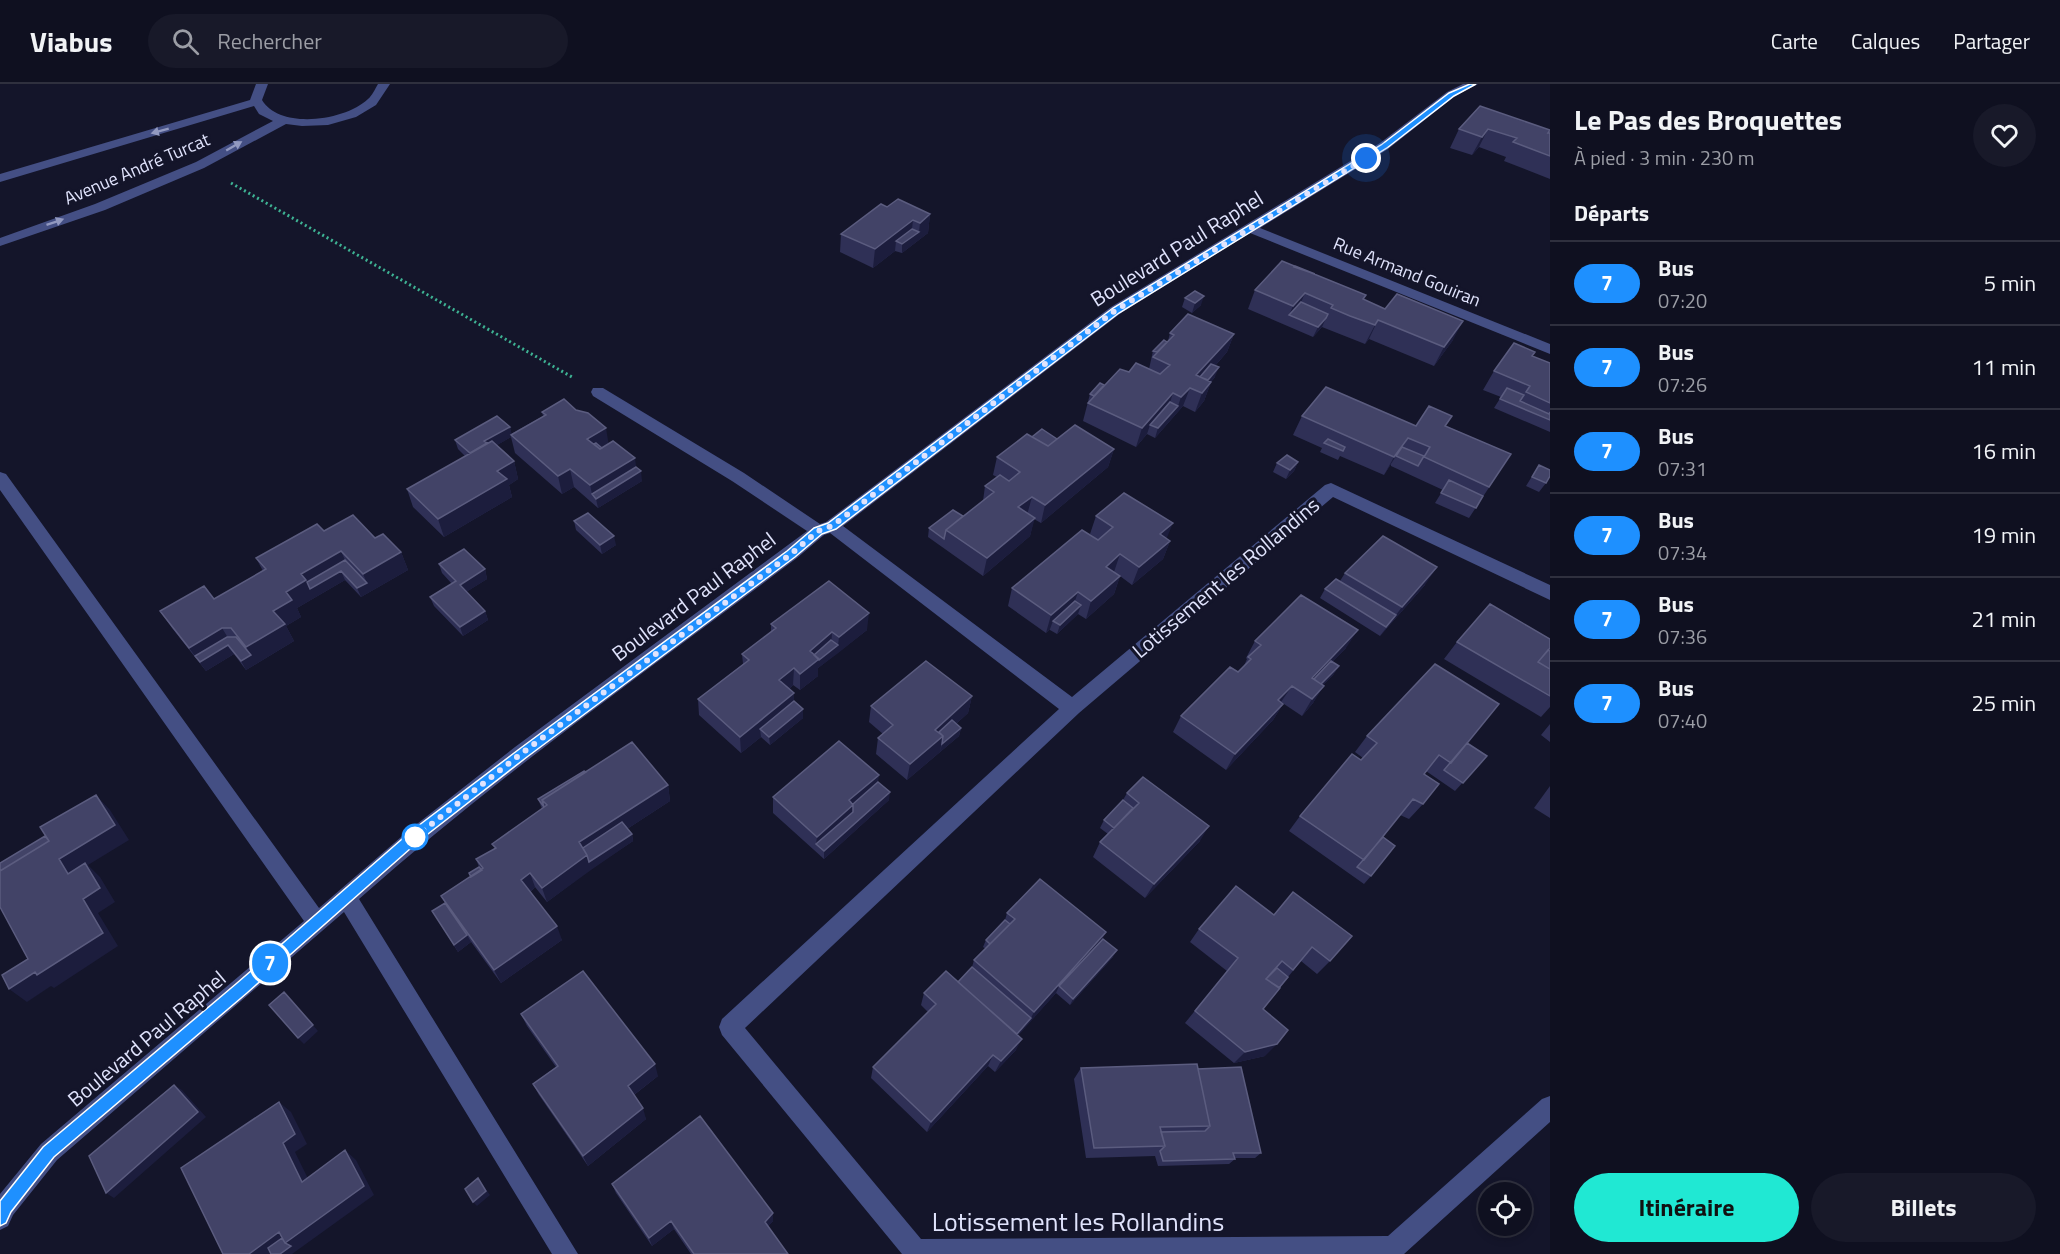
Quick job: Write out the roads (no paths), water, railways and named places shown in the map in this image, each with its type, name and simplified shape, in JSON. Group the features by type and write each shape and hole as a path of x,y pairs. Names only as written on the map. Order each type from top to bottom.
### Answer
{"street":[{"path":"262,84 257,91 256,102 265,113 283,121 321,122 358,112 381,94 384,84"},
{"name":"Boulevard Paul Raphel","path":"0,1218 5,1207 49,1152 415,837 495,774 1116,310 1384,147 1451,94 1472,84"},
{"name":"Avenue André Turcat","path":"0,178 256,102"},
{"name":"Avenue André Turcat","path":"0,242 100,207 200,165 272,124 283,121"},
{"name":"Rue Armand Gouiran","path":"1251,229 1550,349"},
{"path":"15,237 25,250"},
{"path":"598,392 825,529 1072,708"},
{"path":"0,478 317,922"},
{"name":"Lotissement les Rollandins","path":"1550,593 1331,489 1072,708 730,1027 915,1251 1393,1248 1550,1107"},
{"path":"346,896 566,1254"}]}
